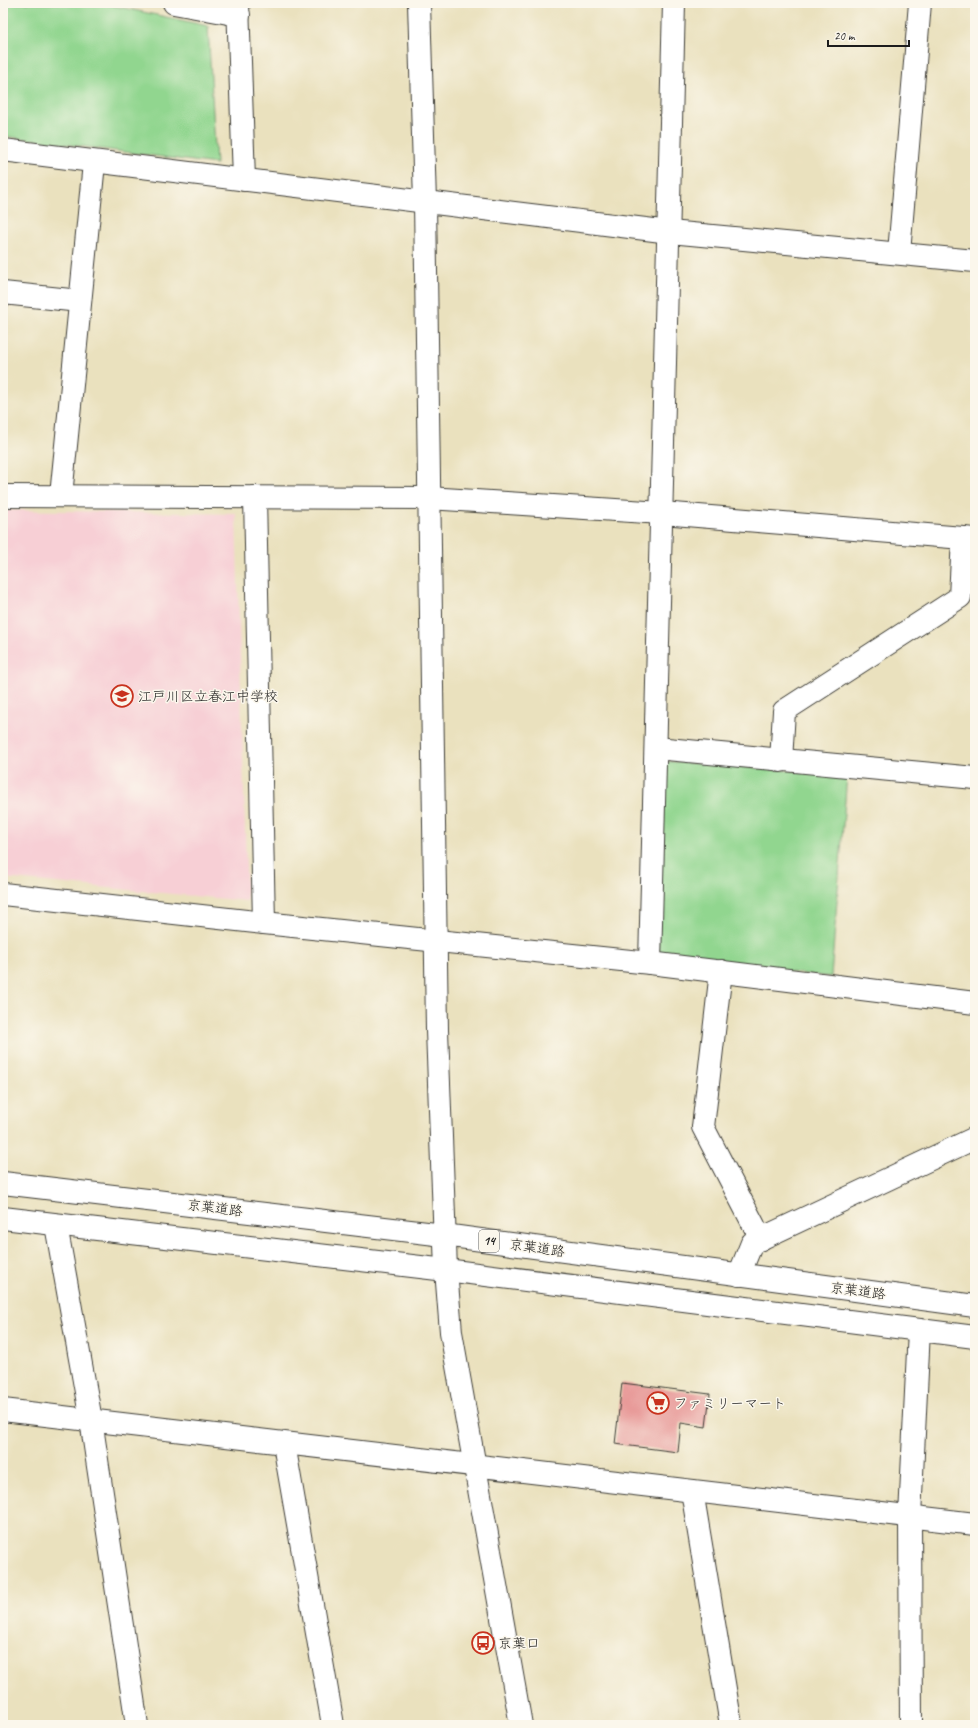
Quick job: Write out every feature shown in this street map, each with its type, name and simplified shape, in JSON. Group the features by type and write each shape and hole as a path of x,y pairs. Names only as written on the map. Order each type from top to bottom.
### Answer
{"main road":[{"path":"174,3 239,9 244,180"},
{"path":"419,3 425,202 428,498 437,1038 446,1270 451,1332 521,1725"},
{"path":"650,963 670,232 674,3"},
{"path":"899,253 920,3"},
{"path":"3,150 94,163 670,232 975,261"},
{"path":"61,496 94,163"},
{"path":"3,293 80,301"},
{"path":"3,496 428,498 662,513 969,539 960,597 784,711 781,760"},
{"path":"254,497 264,923"},
{"path":"656,748 975,778"},
{"path":"3,894 650,963 975,1003"},
{"path":"721,971 703,1127 761,1239"},
{"path":"739,1275 752,1242 975,1138"},
{"name":"京葉道路","path":"3,1183 444,1235 975,1306"},
{"path":"3,1218 446,1270 975,1337"},
{"path":"56,1225 91,1420 137,1725"},
{"path":"911,1725 910,1516 919,1330"},
{"path":"3,1410 476,1467 975,1524"},
{"path":"284,1444 333,1725"},
{"path":"692,1492 731,1725"}],"shaded area":[{"name":"江戸川区立春江中学校","path":"3,510 236,514 247,901 3,878"}],"green space":[{"path":"3,3 101,3 208,26 216,164 3,136"},
{"path":"662,761 847,775 831,977 658,957"}],"building":[{"path":"622,1383 710,1394 706,1427 681,1423 678,1452 615,1444"}],"place":[{"name":"江戸川区立春江中学校","path":"122,696"},
{"name":"ファミリーマート","path":"658,1403"},
{"name":"京葉口","path":"483,1643"}]}
